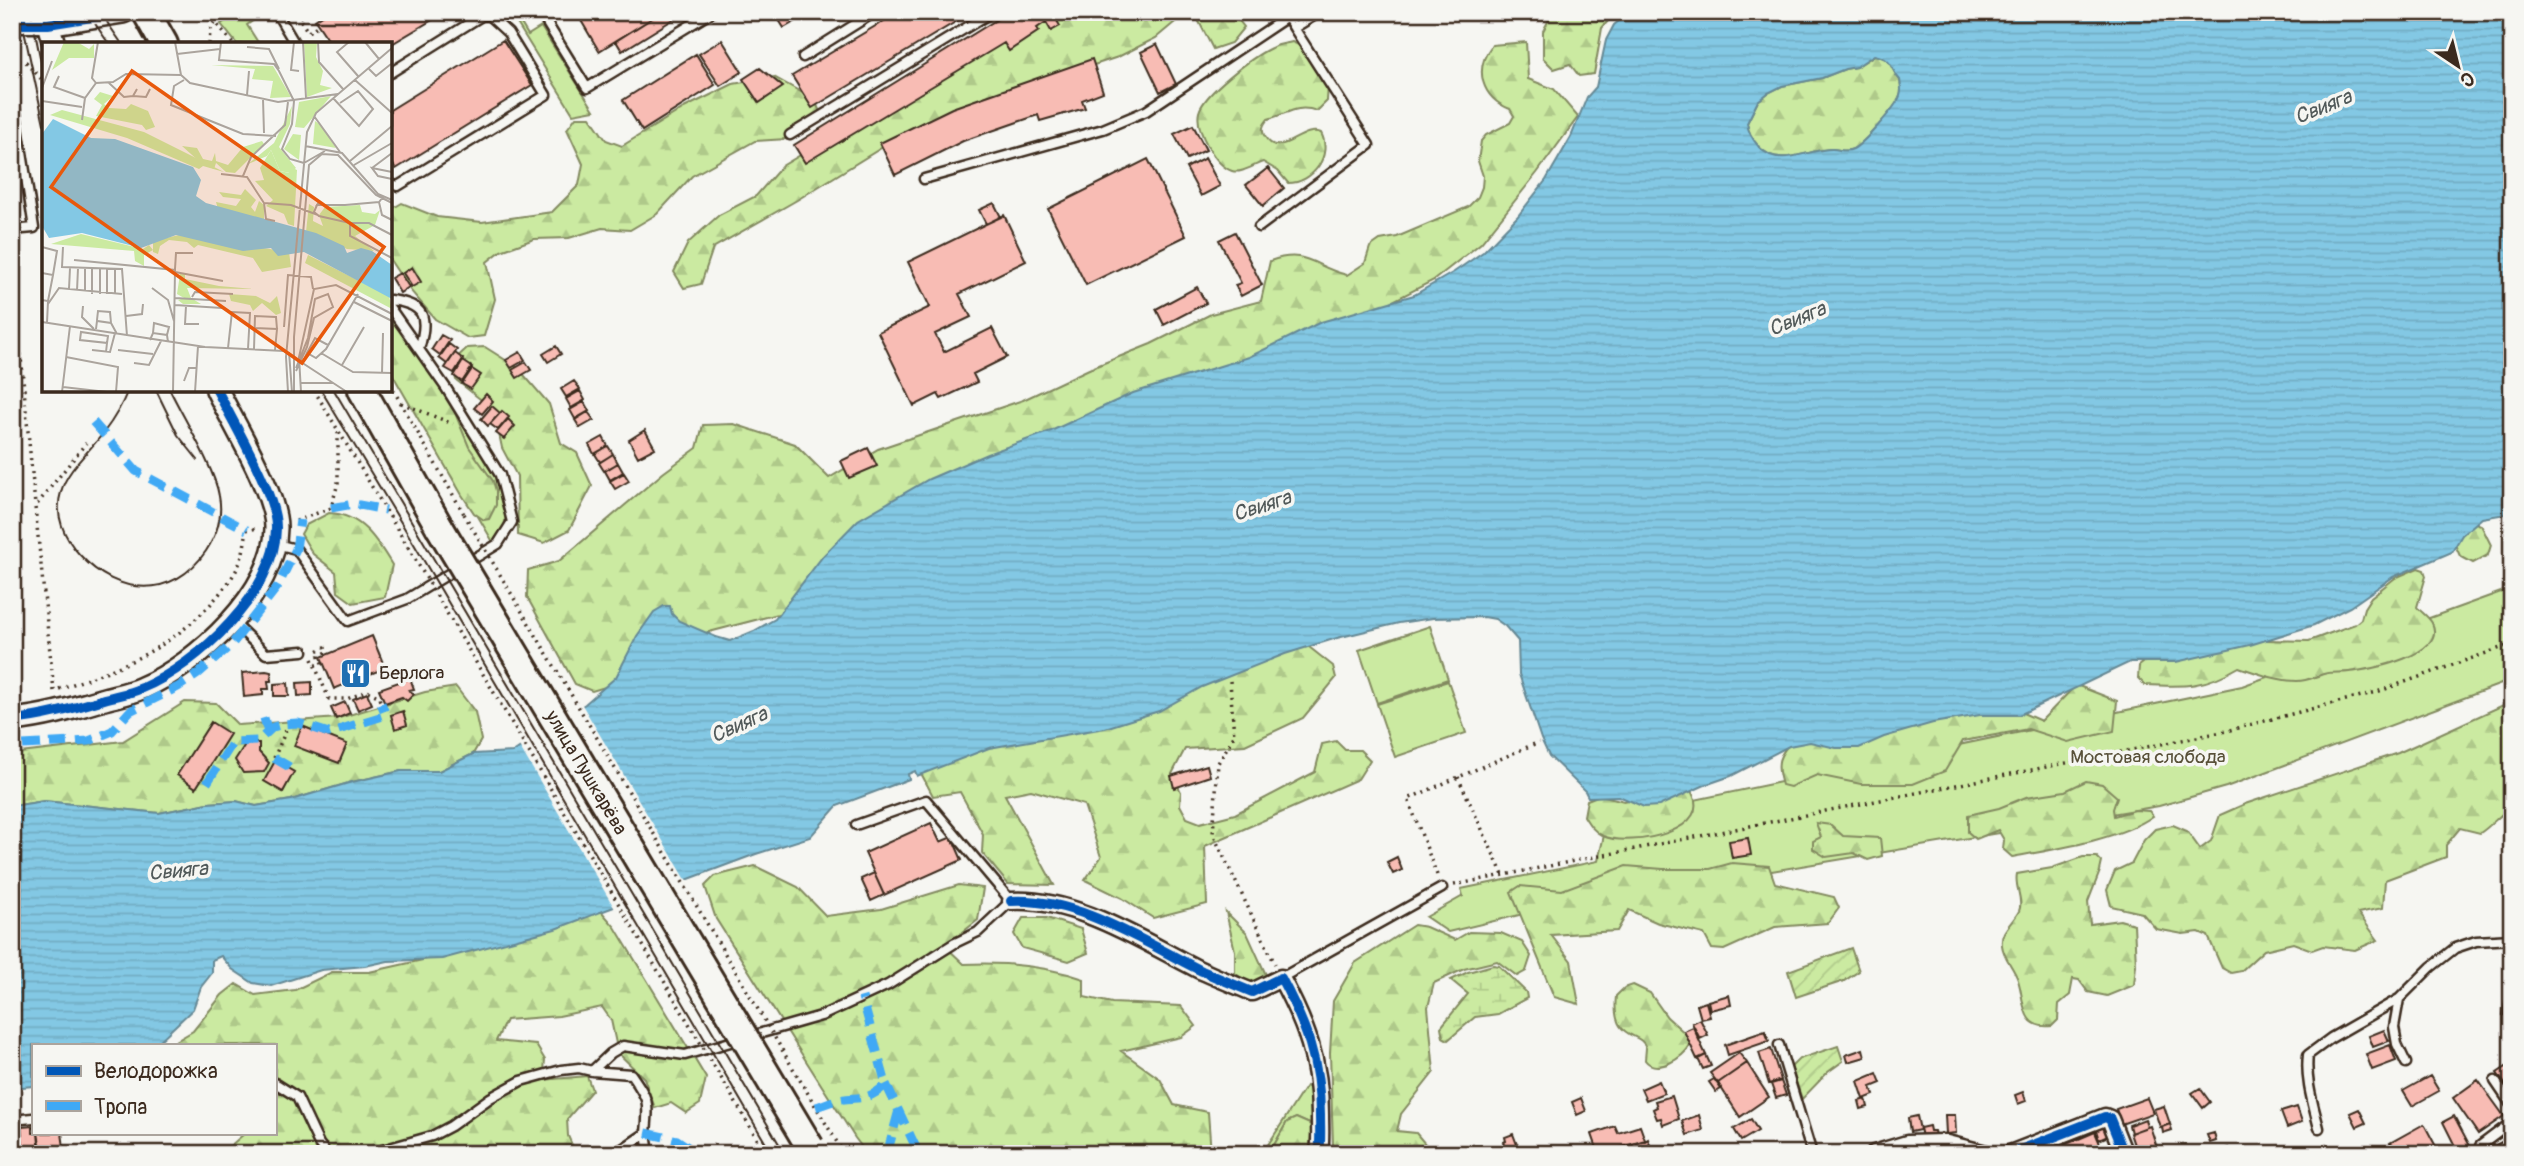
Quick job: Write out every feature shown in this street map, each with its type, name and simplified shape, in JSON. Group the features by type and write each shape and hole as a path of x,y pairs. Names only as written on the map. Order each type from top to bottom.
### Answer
{"main road":[{"path":"146,12 163,42"},
{"name":"улица Пушкарёва","path":"363,392 440,528 811,1151"}],"street":[{"path":"12,24 47,27 123,12"},
{"path":"12,720 50,715 141,689 174,671 210,642 232,621 255,590 270,558 276,527 269,494 218,392"},
{"path":"1011,901 1033,900 1097,919 1252,992 1281,978 1302,1018 1313,1048 1320,1084 1319,1154"},
{"path":"2010,1154 2105,1117 2110,1119 2124,1154"},
{"path":"1874,1154 1907,1144 1943,1143 1986,1154"},
{"path":"2499,1154 2512,1147"}],"lane":[{"path":"276,12 294,42"},
{"path":"540,12 587,88 712,12"},
{"path":"803,57 876,12"},
{"path":"790,135 992,12"},
{"path":"1294,28 1320,12"},
{"path":"392,72 485,13 508,33 546,95 398,186 392,184"},
{"path":"924,179 1103,129 1146,111 1285,15 1369,145 1259,227"},
{"path":"12,89 34,228 12,230"},
{"path":"392,300 409,302 419,310 424,319 424,333 419,349"},
{"path":"273,543 296,550 348,621 407,599 498,544 512,522 500,475 392,311"},
{"path":"232,621 266,654 303,651"},
{"path":"592,1071 623,1046 685,1055 821,1016 888,985 955,943 978,932 1011,901 926,800 856,825"},
{"path":"1281,978 1442,888"},
{"path":"2319,1128 2309,1090 2306,1067 2308,1055 2331,1038 2399,999 2431,967 2455,948 2476,941 2512,939"},
{"path":"2399,999 2394,1027 2397,1044 2406,1063"},
{"path":"1779,1045 1812,1154"},
{"path":"368,1154 432,1136 520,1081 579,1068 631,1074 645,1094 648,1104 646,1133 649,1154"},
{"path":"2495,1081 2512,1106"},
{"path":"276,1084 297,1097 319,1144 327,1154"},
{"path":"12,1120 32,1118"},
{"path":"2479,1154 2480,1146 2512,1122"},
{"path":"615,1154 646,1133"}],"path":[{"path":"308,12 299,18 308,32 317,26"},
{"path":"209,42 210,31 215,22 231,42"},
{"path":"12,60 26,62 42,80"},
{"path":"12,263 54,691"},
{"path":"392,388 464,514 844,1154"},
{"path":"315,392 766,1154"},
{"path":"400,402 474,433"},
{"path":"331,508 338,484 338,429"},
{"path":"35,507 86,443"},
{"path":"44,694 127,664 177,635 221,593 240,562 247,530"},
{"path":"1539,742 1408,799 1442,888 2222,732 2377,692 2512,644"},
{"path":"315,665 322,663 319,656 327,652 325,647 310,657 329,699 347,699 367,691 378,696 381,703"},
{"path":"1230,681 1234,736 1218,763 1213,834 1281,978"},
{"path":"274,758 286,730"},
{"path":"12,746 23,745"},
{"path":"1458,777 1503,875"}],"green space":[{"path":"239,12 265,12 247,25 258,42 235,42 221,24"},
{"path":"510,12 514,12 528,35 541,27 594,110 573,114"},
{"path":"1041,12 1187,12 1156,38 1118,57 925,121 713,248 701,284 684,288 674,272 688,243 719,215 756,196 782,166"},
{"path":"1194,12 1232,12 1244,27 1231,43 1213,49"},
{"path":"1553,12 1677,12 1641,20 1614,14 1602,28 1594,74 1579,76 1570,64 1554,69 1543,58 1543,31"},
{"path":"1292,42 1319,59 1326,69 1327,101 1317,111 1298,109 1268,119 1263,126 1263,133 1270,143 1276,145 1306,133 1321,133 1324,141 1322,158 1313,173 1297,182 1288,183 1278,171 1263,162 1243,170 1232,171 1219,162 1208,146 1200,128 1199,112 1210,95 1242,67 1263,52"},
{"path":"1526,42 1528,79 1554,89 1578,117 1481,243 1434,280 786,612 632,652 615,684 592,691 575,684 527,597 528,570 559,561 663,473 697,448 703,425 734,424 795,444 829,478 878,449 1023,400 1151,344 1211,314 1261,301 1270,261 1302,258 1347,275 1365,263 1370,247 1380,240 1397,237 1468,207 1478,197 1483,176 1478,161 1481,141 1486,135 1510,123 1514,116 1510,109 1500,104 1487,91 1482,73 1486,54 1492,45"},
{"path":"1875,55 1890,64 1900,80 1901,92 1898,101 1858,146 1847,151 1832,149 1775,157 1755,142 1747,123 1758,101 1768,93 1782,86 1822,78 1856,67"},
{"path":"774,77 815,100 822,117 787,139 755,141 692,176 657,214 630,230 602,228 569,238 534,239 501,251 487,262 495,299 484,336 468,338 435,319 410,290 392,263 392,209 402,203 437,217 482,222 552,212 579,185 583,164 567,129 576,117 590,117 606,140 622,146 684,108 733,84"},
{"path":"392,318 496,471 507,510 504,527 493,542 392,369"},
{"path":"392,321 453,408 469,447 493,481 496,505 489,519 484,520 474,513 392,373"},
{"path":"485,347 518,368 549,404 561,443 577,453 592,486 569,530 544,543 518,535 517,476 502,448 494,410 456,380 452,362 467,348"},
{"path":"329,513 340,514 359,523 380,546 392,565 385,597 353,603 338,592 336,572 313,554 301,534 306,525"},
{"path":"2470,521 2481,525 2491,545 2488,555 2473,563 2460,556 2452,538"},
{"path":"2418,568 2424,570 2426,576 2417,607 2431,621 2434,634 2429,644 2404,659 2373,668 2328,673 2301,681 2275,678 2239,667 2215,679 2194,685 2145,685 2138,678 2139,666 2151,657 2227,639 2309,641 2355,624 2361,619 2371,597 2395,578"},
{"name":"Мостовая слобода","path":"2512,588 2512,680 2226,787 2159,806 1540,910 1448,932 1426,917 1463,896 1461,889 1598,861 1608,818 2242,686"},
{"path":"1430,626 1448,679 1377,703 1359,650"},
{"path":"1299,639 1333,666 1336,678 1303,718 1245,745 1185,749 1172,774 1181,792 1180,805 1187,818 1200,823 1235,814 1315,772 1322,744 1336,741 1345,750 1360,750 1370,760 1358,779 1205,846 1207,904 1153,918 1122,898 1085,880 1101,857 1084,805 1031,790 1005,795 1054,885 1008,884 982,853 983,834 960,792 933,796 913,758"},
{"path":"1448,681 1466,733 1395,757 1377,704"},
{"path":"2076,685 2117,701 2114,731 2068,742 2028,729 1963,741 1945,771 1913,784 1861,784 1817,775 1790,787 1782,785 1779,760 1794,738 2000,703 2041,721"},
{"path":"456,687 475,712 481,740 473,754 439,771 401,771 291,800 256,806 236,801 208,803 159,813 44,801 12,806 12,754 123,741 185,702 216,703 238,725 339,718 425,692"},
{"path":"2512,701 2512,807 2480,833 2460,828 2446,845 2446,857 2385,880 2383,908 2358,913 2378,940 2355,950 2323,946 2312,950 2293,943 2264,950 2241,971 2231,973 2222,968 2208,936 2199,932 2183,934 2156,929 2142,913 2111,906 2107,890 2115,871 2132,863 2144,840 2155,829 2173,825 2187,831 2200,849 2211,841 2220,815 2245,804 2398,753"},
{"path":"2086,781 2102,784 2117,797 2114,816 2135,810 2149,811 2153,816 2140,824 2105,837 2012,857 2003,849 2004,840 1998,830 1976,839 1968,832 1968,815 1999,808 2026,797 2065,791"},
{"path":"1689,788 1695,803 1692,815 1683,825 1668,833 1632,840 1616,839 1603,836 1594,830 1584,816 1587,800 1600,795 1624,801"},
{"path":"1816,823 1831,825 1843,836 1880,838 1882,856 1868,860 1854,853 1826,857 1813,849 1813,841 1821,837"},
{"path":"2083,857 2097,857 2102,862 2088,902 2090,924 2120,920 2134,924 2134,985 2107,996 2088,992 2079,980 2073,979 2070,995 2059,1004 2058,1020 2052,1026 2042,1026 2029,1019 2018,980 2002,945 2005,931 2020,907 2017,874 2052,868"},
{"path":"1732,863 1769,866 1775,883 1834,897 1839,908 1828,923 1775,927 1724,950 1712,949 1704,934 1658,923 1629,910 1617,931 1551,935 1571,961 1579,1004 1554,997 1511,892 1520,886 1562,890 1626,866 1710,869"},
{"path":"755,866 798,887 826,916 881,909 959,885 983,888 978,920 945,946 964,964 1010,964 1040,968 1084,979 1084,997 1112,1003 1181,1006 1196,1026 1181,1037 1121,1051 1160,1079 1174,1105 1208,1112 1211,1154 867,1154 716,919 705,886 715,876"},
{"path":"595,904 615,927 706,1078 700,1104 686,1113 671,1103 655,1108 644,1078 618,1053 611,1020 602,1007 559,1016 506,1020 496,1041 536,1045 545,1060 543,1080 587,1076 592,1090 567,1119 568,1136 576,1154 221,1154 244,1134 276,1134 276,1044 171,1044 193,1031 222,995 236,984 255,995 295,990 332,972 369,972 472,949"},
{"path":"1226,912 1247,933 1273,990 1263,996 1235,973 1235,951"},
{"path":"1023,918 1047,918 1081,929 1088,953 1069,961 1022,948 1014,934"},
{"path":"1414,925 1426,927 1455,940 1469,932 1501,933 1522,942 1531,956 1526,971 1517,976 1497,961 1464,969 1434,983 1428,1007 1434,1072 1401,1114 1397,1131 1416,1133 1426,1145 1424,1154 1332,1154 1330,1053 1333,1001 1355,963"},
{"path":"1851,948 1859,971 1844,981 1796,997 1788,971"},
{"path":"1493,965 1499,966 1526,992 1527,998 1498,1014 1475,1017 1448,1040 1443,1037 1441,1027 1468,994 1451,980"},
{"path":"1633,985 1650,993 1667,1017 1687,1035 1690,1045 1687,1050 1669,1063 1656,1066 1645,1060 1646,1048 1643,1043 1627,1033 1618,1021 1616,996 1624,988"},
{"path":"1838,1046 1843,1061 1828,1072 1802,1099 1791,1067 1799,1059"},
{"path":"1306,1086 1314,1089 1312,1125 1296,1118 1287,1122 1269,1154 1262,1154"},
{"path":"1296,1118 1312,1125 1309,1154 1269,1154 1287,1122"}],"water":[{"name":"Свияга","path":"1630,12 2512,12 2512,513 2482,518 2462,535 2452,552 2393,577 2350,607 2314,625 2250,645 2176,662 2130,662 2019,715 1980,715 1933,723 1884,737 1859,748 1836,748 1810,742 1789,746 1731,776 1659,806 1644,807 1619,796 1588,797 1549,756 1519,674 1518,641 1505,626 1495,619 1484,617 1433,618 1399,623 1285,654 1202,687 1159,711 1105,728 989,748 917,776 915,771 908,774 909,779 837,806 810,837 756,854 555,929 442,959 388,961 321,970 271,986 253,983 232,969 221,956 212,960 212,973 201,987 193,1009 156,1044 32,1044 32,1086 12,1088 12,806 44,801 159,813 208,803 236,801 256,806 291,800 401,771 439,771 473,754 513,752 585,704 616,677 637,636 654,612 664,606 670,606 672,614 679,621 730,641 754,631 775,619 823,556 858,520 929,479 1051,431 1133,393 1249,357 1321,322 1414,295 1454,272 1483,252 1517,217 1546,180 1571,137 1587,97 1596,87 1606,40 1614,25","holes":["1874,55 1885,59 1900,80 1901,94 1879,125 1853,149 1832,149 1775,157 1759,147 1753,139 1747,123 1758,101 1768,93 1782,86 1822,78 1856,67"]}],"pier":[{"path":"581,703 688,883 615,909 518,744"}],"building":[{"path":"327,12 442,14 392,44 330,42 315,20"},
{"path":"576,12 662,12 599,51"},
{"path":"662,12 682,14 622,51 616,41"},
{"path":"774,12 793,12 798,20 784,28"},
{"path":"899,12 972,12 812,108 792,76"},
{"path":"1009,12 1063,12 1055,17 1060,26 1051,31 1046,22 1037,28 1039,31 1009,51 1004,43 805,163 794,145"},
{"path":"503,40 532,85 396,169 392,163 392,109"},
{"path":"722,40 742,72 720,86 699,54"},
{"path":"1157,44 1176,84 1160,92 1141,52"},
{"path":"696,54 715,85 642,131 623,100"},
{"path":"1092,59 1103,92 1082,100 1085,108 1040,121 1038,115 963,141 895,175 880,143 952,108"},
{"path":"760,68 783,87 759,103 743,79"},
{"path":"1193,125 1206,150 1187,159 1174,134"},
{"path":"1205,158 1220,186 1201,196 1186,168"},
{"path":"1148,159 1186,236 1086,285 1048,209"},
{"path":"1268,168 1284,188 1263,206 1246,185"},
{"path":"994,203 1001,217 986,224 979,210"},
{"path":"1004,215 1026,261 959,294 971,317 935,334 944,352 992,328 1007,357 973,374 977,382 941,399 938,394 914,406 878,332 930,307 908,262"},
{"path":"1235,232 1262,285 1241,296 1235,285 1241,283 1219,240"},
{"path":"412,267 421,282 412,287 403,273"},
{"path":"400,273 409,287 400,293 392,277"},
{"path":"1197,287 1206,303 1164,325 1156,309"},
{"path":"441,335 450,340 440,355 432,349"},
{"path":"449,344 457,350 447,364 439,358"},
{"path":"556,346 561,354 548,362 543,354"},
{"path":"520,352 525,360 511,368 506,360"},
{"path":"455,353 463,359 454,373 445,368"},
{"path":"463,361 472,367 462,382 454,376"},
{"path":"526,362 531,370 517,378 512,370"},
{"path":"472,369 481,375 471,389 462,384"},
{"path":"574,381 580,389 566,397 561,389"},
{"path":"580,391 585,400 571,408 566,399"},
{"path":"486,394 493,401 482,414 474,408"},
{"path":"584,402 589,411 575,419 570,410"},
{"path":"492,406 500,413 488,426 481,419"},
{"path":"502,411 509,417 498,430 490,424"},
{"path":"588,412 594,420 580,428 575,420"},
{"path":"508,419 515,426 504,439 496,433"},
{"path":"645,430 655,448 638,457 629,440"},
{"path":"603,437 608,446 594,454 589,445"},
{"path":"608,446 613,454 600,462 595,454"},
{"path":"868,448 877,466 849,478 841,461"},
{"path":"613,454 618,463 604,471 599,463"},
{"path":"618,463 623,472 610,480 605,471"},
{"path":"624,473 629,481 615,489 610,481"},
{"path":"12,556 15,593 12,593"},
{"path":"372,636 385,668 334,689 321,657"},
{"path":"271,672 269,689 263,689 263,695 244,697 242,673"},
{"path":"410,678 414,689 409,690 414,694 407,701 402,697 385,703 379,689"},
{"path":"312,682 312,695 298,696 297,683"},
{"path":"288,683 289,696 274,696 274,684"},
{"path":"367,693 372,704 358,710 353,699"},
{"path":"345,702 350,713 336,719 331,708"},
{"path":"403,711 407,725 395,729 391,715"},
{"path":"211,722 230,734 196,788 177,775"},
{"path":"302,726 347,744 339,763 294,746"},
{"path":"246,743 259,743 259,752 269,763 264,772 243,773 235,760"},
{"path":"275,761 294,772 283,792 264,781"},
{"path":"1207,765 1210,776 1174,788 1171,776"},
{"path":"931,823 940,842 952,837 962,860 884,895 865,853"},
{"path":"1748,838 1751,855 1732,858 1729,841"},
{"path":"1397,857 1402,870 1393,874 1387,862"},
{"path":"874,873 884,895 871,901 861,879"},
{"path":"1729,995 1731,1005 1710,1010 1708,1001"},
{"path":"2505,1001 2512,1002 2512,1017 2503,1015"},
{"path":"1706,1002 1710,1017 1701,1019 1697,1005"},
{"path":"1700,1019 1708,1035 1700,1039 1692,1023"},
{"path":"1693,1027 1706,1055 1697,1059 1684,1031"},
{"path":"2384,1030 2389,1041 2373,1047 2369,1036"},
{"path":"1765,1031 1769,1041 1728,1055 1725,1045"},
{"path":"2390,1045 2396,1061 2372,1070 2366,1054"},
{"path":"1771,1049 1781,1080 1769,1084 1759,1053"},
{"path":"1863,1049 1865,1057 1848,1062 1846,1055"},
{"path":"1739,1053 1747,1063 1718,1083 1710,1073"},
{"path":"1706,1055 1711,1066 1703,1069 1698,1059"},
{"path":"1747,1063 1769,1097 1740,1117 1718,1083"},
{"path":"2512,1063 2512,1094 2497,1073"},
{"path":"1877,1073 1881,1083 1871,1087 1874,1095 1864,1099 1858,1081"},
{"path":"2430,1076 2439,1091 2412,1106 2403,1091"},
{"path":"1714,1079 1721,1089 1716,1092 1709,1082"},
{"path":"2478,1080 2504,1116 2478,1134 2453,1098"},
{"path":"1659,1081 1664,1093 1646,1100 1641,1089"},
{"path":"1781,1081 1786,1095 1776,1098 1771,1084"},
{"path":"2200,1088 2210,1102 2203,1108 2192,1093"},
{"path":"2023,1092 2026,1101 2018,1104 2015,1095"},
{"path":"1672,1096 1679,1119 1663,1125 1653,1109 1657,1107 1655,1101"},
{"path":"1581,1098 1586,1111 1577,1115 1572,1102"},
{"path":"2147,1098 2153,1113 2121,1124 2116,1109"},
{"path":"1866,1099 1868,1107 1861,1109 1859,1101"},
{"path":"2164,1106 2170,1124 2160,1127 2154,1109"},
{"path":"2297,1107 2302,1122 2287,1128 2281,1112"},
{"path":"2359,1109 2366,1123 2357,1127 2350,1113"},
{"path":"1699,1115 1703,1130 1687,1135 1682,1121"},
{"path":"1945,1115 1955,1115 1956,1133 1946,1134"},
{"path":"1917,1116 1920,1130 1910,1132 1908,1118"},
{"path":"2454,1116 2470,1146 2458,1152 2443,1122"},
{"path":"1751,1119 1758,1131 1741,1141 1734,1129"},
{"path":"2145,1119 2147,1127 2131,1133 2129,1125"},
{"path":"2170,1124 2172,1130 2163,1133 2162,1127"},
{"path":"2424,1124 2440,1154 2395,1154 2390,1143"},
{"path":"32,1126 32,1134 38,1134 40,1154 26,1154 21,1127"},
{"path":"1615,1126 1618,1133 1640,1126 1645,1140 1599,1154 1592,1134"},
{"path":"1929,1126 1935,1135 1922,1137 1920,1128"},
{"path":"2150,1126 2159,1154 2137,1154 2130,1133"},
{"path":"2104,1127 2108,1136 2099,1140 2096,1130"},
{"path":"2095,1132 2104,1153 2065,1154 2062,1146"},
{"path":"2214,1133 2216,1141 2210,1143 2207,1135"},
{"path":"38,1134 62,1134 65,1154 42,1154"},
{"path":"1513,1134 1519,1150 1507,1154 1503,1142 1506,1141 1505,1137"},
{"path":"1648,1139 1653,1154 1605,1154 1645,1141"},
{"path":"2348,1145 2352,1154 2330,1154"},
{"path":"2059,1147 2062,1154 2051,1154 2049,1151"},
{"path":"2228,1148 2230,1154 2211,1154"}],"tram line":[{"path":"20,12 42,115"},
{"path":"31,12 42,67"},
{"path":"87,12 108,42"},
{"path":"100,12 121,42"},
{"path":"127,392 108,427 68,475 61,492 59,509 62,526 69,541 95,569 127,585 144,587 161,585 178,578 193,567 210,545 220,518 219,496 211,472 171,392"},
{"path":"157,392 178,435 198,460"},
{"path":"322,392 772,1154"},
{"path":"335,392 785,1154"}],"marked path":[{"path":"93,422 136,471 247,530"},
{"path":"331,508 354,504 386,510"},
{"path":"23,745 89,741 112,731 130,711 198,674 232,644 278,586 296,549 300,520"},
{"path":"207,783 233,742 258,741 273,727 284,724 298,723 329,733 386,715 381,703"},
{"path":"264,718 268,732"},
{"path":"274,758 293,769"},
{"path":"816,1107 869,1096 886,1084 862,997"},
{"path":"886,1084 919,1154"},
{"path":"887,1154 899,1110"},
{"path":"646,1133 677,1140 698,1154"}],"cycle path":[{"path":"12,24 48,24 123,12"},
{"path":"12,720 57,712 127,693 164,677 209,644 249,600 273,551 276,527 274,513 262,477 218,392"},
{"path":"1011,901 1061,906 1085,914 1134,935 1202,971 1252,992 1281,978 1298,1012 1314,1060 1319,1096 1319,1154"},
{"path":"2010,1154 2105,1117 2110,1119 2124,1154"}],"place":[{"name":"Берлога","path":"356,673"}]}
